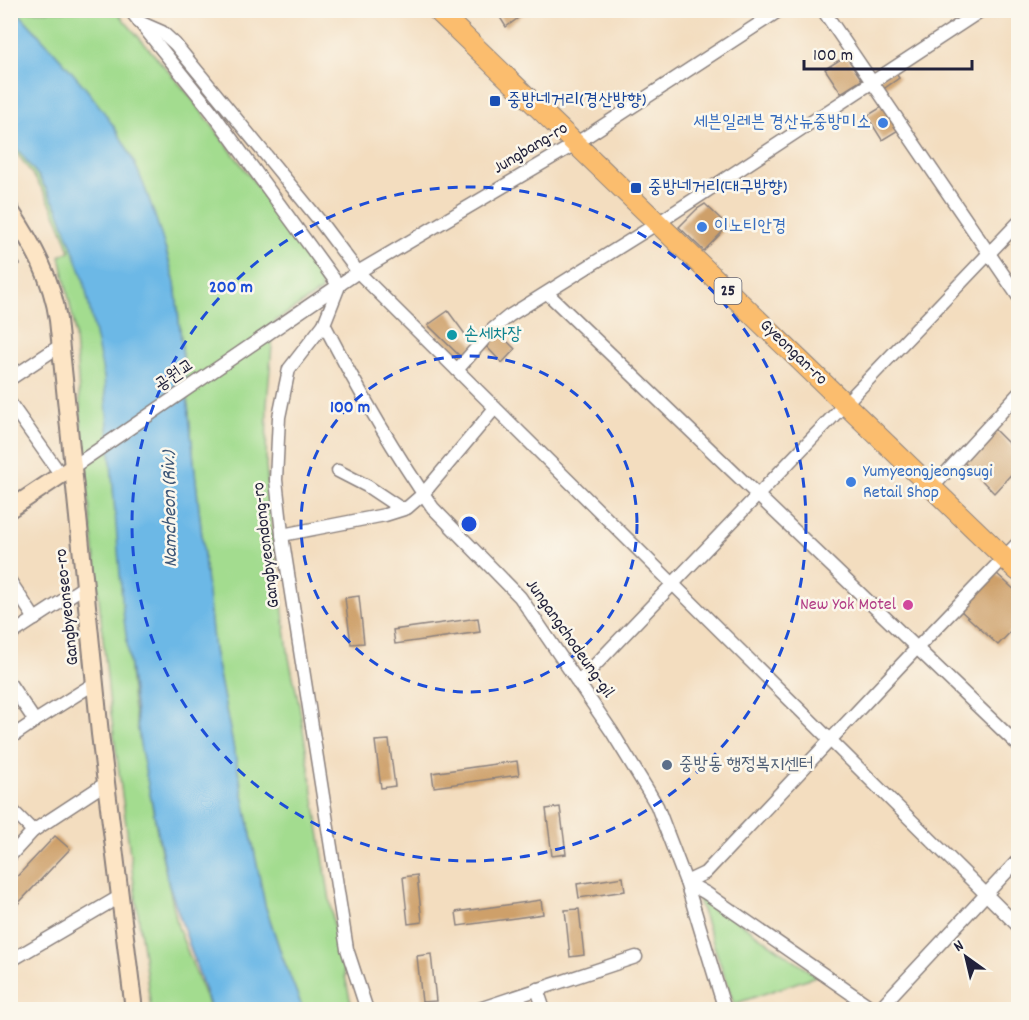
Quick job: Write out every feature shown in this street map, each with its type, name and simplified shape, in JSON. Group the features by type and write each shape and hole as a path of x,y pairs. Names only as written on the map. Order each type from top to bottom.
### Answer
{"main road":[{"name":"Gyeongan-ro","path":"437,10 1012,564"}],"street":[{"path":"130,10 216,119 339,286"},
{"name":"Jungbang-ro","path":"298,314 358,273 575,144 780,10"},
{"path":"823,10 1018,296"},
{"path":"457,370 501,322 658,223 982,10"},
{"path":"139,22 162,32 175,44 319,220 358,273 1018,926"},
{"name":"Gangbyeonseo-ro","path":"14,221 46,274 54,295 61,345 67,471 85,586 105,783 134,1010"},
{"path":"578,682 1018,223"},
{"name":"Gangbyeondong-ro","path":"339,286 324,324 289,369 279,417 276,480 282,535 347,949 367,1010"},
{"path":"547,293 1018,745"},
{"name":"공원교","path":"67,471 298,314"},
{"name":"Jungangchodeung-gil","path":"324,324 381,430 423,494 443,519 520,597 612,732 657,806 686,882 725,1010"},
{"path":"10,380 61,345"},
{"path":"932,488 1018,394"},
{"path":"10,403 67,471 13,503"},
{"path":"282,535 385,515 404,509 423,494 495,408"},
{"path":"338,471 404,509"},
{"path":"686,882 705,873 916,648 1012,564 1018,543"},
{"path":"10,581 35,619"},
{"path":"10,635 85,586"},
{"path":"10,738 95,682"},
{"path":"10,684 35,722"},
{"path":"10,856 33,831 105,783"},
{"path":"10,808 33,831"},
{"path":"686,882 706,893 877,1010 1018,860"},
{"path":"10,961 119,897"},
{"path":"476,1010 636,957"},
{"path":"537,989 544,1010"}],"green space":[{"path":"17,11 116,11 190,96 259,188 321,278 321,291 274,322 267,404 266,466 289,658 299,704 334,926 354,1009 303,1009 265,905 214,650 175,283 166,250"},
{"path":"10,138 36,172 59,211 81,266 103,360 133,704 159,842 178,927 210,1009 151,1009 110,706 82,434 74,324 60,256 70,251 52,207 30,171 11,146"},
{"path":"699,894 816,976 734,1004 697,896"}],"water":[{"name":"Namcheon (Riv.)","path":"10,11 17,11 81,82 123,141 152,207 166,252 175,283 214,650 265,905 303,1009 211,1009 168,882 140,745 123,611 104,377 83,277 58,209 39,177 11,141"}],"building":[{"path":"529,10 506,27 496,11"},
{"path":"846,56 862,80 841,93 825,69"},
{"path":"893,69 899,78 882,90 876,81"},
{"name":"세븐일레븐 경산뉴중방미소","path":"885,105 900,129 882,140 867,116"},
{"path":"705,204 728,226 704,251 679,227"},
{"path":"10,250 20,264 10,271"},
{"name":"손세차장","path":"448,311 473,345 464,360 428,325"},
{"path":"498,332 515,349 502,363 485,345"},
{"path":"992,427 1018,453 1018,467 994,493 961,459"},
{"path":"996,573 1018,593 1018,624 998,645 960,610"},
{"path":"359,596 364,643 351,644 345,598"},
{"path":"478,618 480,632 395,644 393,630"},
{"path":"389,740 395,786 381,788 375,741"},
{"path":"517,761 519,775 434,787 432,773"},
{"path":"560,807 566,854 552,856 546,809"},
{"path":"55,836 70,849 10,912 10,884"},
{"path":"417,875 422,922 408,924 403,877"},
{"path":"623,877 625,891 579,898 577,884"},
{"path":"541,900 543,914 458,926 456,912"},
{"path":"579,909 584,955 570,957 565,910"},
{"path":"431,954 436,1001 422,1002 417,956"}],"place":[{"name":"중방네거리(경산방향)","path":"495,101"},
{"name":"세븐일레븐 경산뉴중방미소","path":"883,123"},
{"name":"중방네거리(대구방향)","path":"636,188"},
{"name":"이노티안경","path":"702,227"},
{"name":"손세차장","path":"452,335"},
{"name":"Yumyeongjeongsugi Retail Shop","path":"851,482"},
{"name":"New Yok Motel","path":"908,605"},
{"name":"중방동 행정복지센터","path":"667,765"}]}
